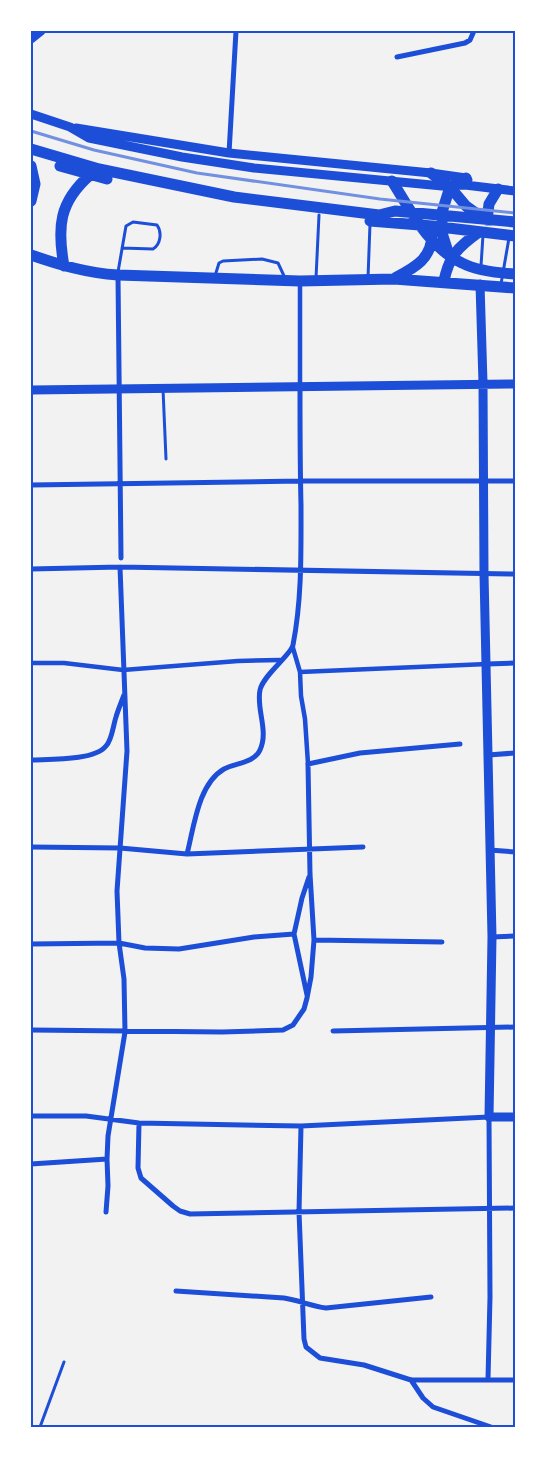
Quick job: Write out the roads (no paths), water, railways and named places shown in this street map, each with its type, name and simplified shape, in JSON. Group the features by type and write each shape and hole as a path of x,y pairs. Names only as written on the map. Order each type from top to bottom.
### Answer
{"highway":[{"path":"31,149 107,171 234,197 379,215 395,211 515,222"},
{"path":"31,157 90,175 319,215 481,232 513,232"},
{"path":"31,166 35,184 31,201"},
{"path":"431,173 472,211 513,232"},
{"path":"64,266 60,233 62,215 69,198 90,175"},
{"path":"450,257 442,233 442,212 451,192 466,178"},
{"path":"394,185 424,231 450,257 472,267 515,274"},
{"path":"487,220 491,199 498,189"},
{"path":"394,279 418,265 424,259 430,250 432,226"},
{"path":"444,282 449,262 460,246 481,232"},
{"path":"31,255 97,274 300,281 394,279 515,288"}],"street":[{"path":"229,153 236,31"},
{"path":"397,57 465,43 470,40 474,31"},
{"path":"31,39 39,32"},
{"path":"31,114 70,127 229,153 466,178 476,187"},
{"path":"70,127 89,138 182,158 451,192 465,185 515,191"},
{"path":"118,275 121,558"},
{"path":"31,1030 222,1032 283,1030 293,1025 307,998 314,940 310,874 308,764 300,672 293,648 301,570 300,281"},
{"path":"480,284 483,384 482,480 487,756 492,937 488,1117 490,1297 488,1379"},
{"path":"31,390 515,384"},
{"path":"31,485 301,481 515,481"},
{"path":"31,569 120,567 515,574"},
{"path":"106,1212 108,1186 106,1159 110,1118 125,1032 124,979 119,943 117,891 127,751 120,567"},
{"path":"187,854 198,810 208,785 225,769 256,756 262,745 263,729 259,691 263,682 280,660 293,648"},
{"path":"31,663 64,663 123,670 238,661 280,660"},
{"path":"300,672 515,663"},
{"path":"31,760 78,757 100,751 107,746 116,716 126,693"},
{"path":"308,764 360,753 460,744"},
{"path":"487,756 515,753"},
{"path":"31,847 120,848 187,854 363,847"},
{"path":"489,850 515,852"},
{"path":"307,998 294,934 302,898 310,874"},
{"path":"31,944 119,943 146,948 180,949 254,937 294,934"},
{"path":"492,937 515,936"},
{"path":"314,940 442,942"},
{"path":"333,1031 515,1027"},
{"path":"31,1116 65,1115 139,1122 301,1126 515,1117"},
{"path":"139,1122 139,1174 148,1186 180,1210 196,1214 515,1208"},
{"path":"301,1126 299,1212 302,1302 306,1347 320,1358 364,1366 411,1380 515,1380"},
{"path":"31,1164 106,1159"},
{"path":"176,1291 284,1298 313,1306 337,1308 431,1297"},
{"path":"411,1380 428,1403 440,1410 491,1427"}],"lane":[{"path":"316,281 319,215"},
{"path":"368,280 370,221"},
{"path":"118,275 122,248 126,226 129,223 157,225 159,228 160,236 156,247 153,249 122,248"},
{"path":"480,284 481,232"},
{"path":"501,286 513,232"},
{"path":"215,279 219,263 222,261 262,259 278,262 286,280"},
{"path":"163,389 166,459"},
{"path":"40,1427 64,1362"}],"railway":[{"path":"31,131 94,150 197,173 380,199 515,213"}]}
